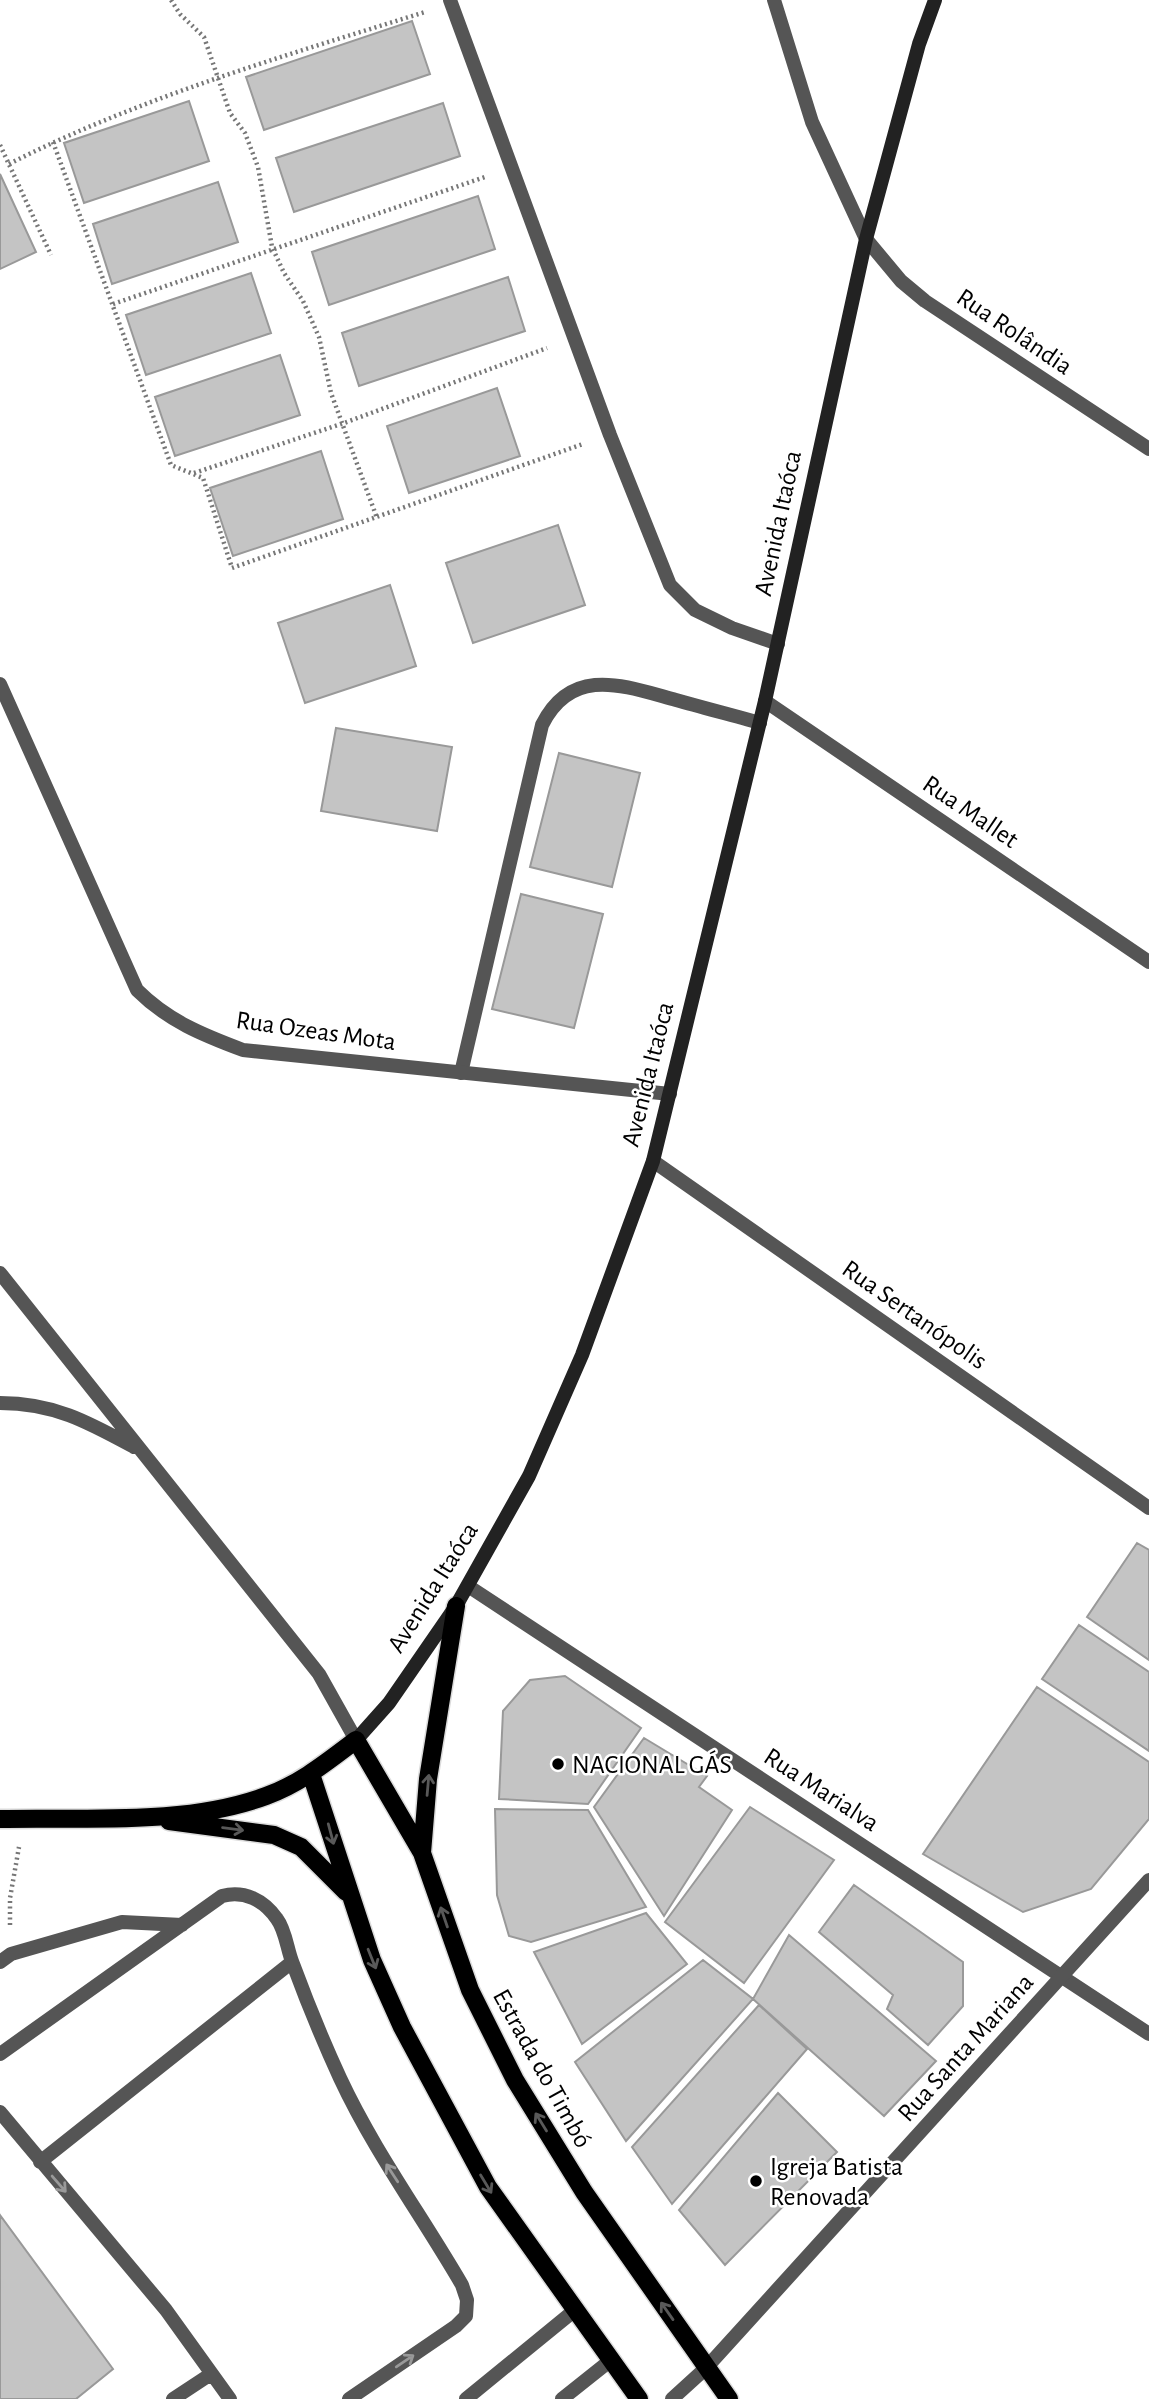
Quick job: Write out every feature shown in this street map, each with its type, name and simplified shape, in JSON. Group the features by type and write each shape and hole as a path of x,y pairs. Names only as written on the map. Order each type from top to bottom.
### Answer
{"main road":[{"name":"Avenida Itaóca","path":"0,1819 141,1818 215,1809 265,1797 311,1774 356,1740 389,1703 456,1606 529,1476 566,1391 653,1161 760,723 866,239 919,44 935,0"},
{"path":"422,1853 428,1779 456,1606"},
{"name":"Estrada do Timbó","path":"356,1740 422,1853 470,1990 515,2080 584,2192 729,2399"},
{"path":"311,1774 372,1960 402,2027 488,2187 639,2399"},
{"path":"141,1818 274,1835 301,1847 349,1895"}],"street":[{"name":"Rua Rolândia","path":"774,0 812,122 866,239 901,281 925,300 1149,449"},
{"path":"451,2 610,435 670,584 695,610 732,628 778,644"},
{"path":"461,1073 542,725 551,707 581,688 614,683 760,723"},
{"name":"Rua Ozeas Mota","path":"0,684 137,990 157,1010 202,1035 243,1050 670,1094"},
{"name":"Rua Mallet","path":"765,701 1149,962"},
{"name":"Rua Sertanópolis","path":"653,1161 1149,1507"},
{"path":"0,1273 319,1674 356,1740"},
{"path":"0,1403 55,1409 81,1418 142,1451"},
{"name":"Rua Marialva","path":"468,1586 1149,2034"},
{"name":"Rua Santa Mariana","path":"672,2399 706,2368 1149,1880"},
{"path":"0,2054 222,1896 234,1893 250,1895 279,1920 292,1962 340,2078 381,2157 462,2285 467,2300 466,2316 456,2326 349,2399"},
{"path":"5,1958 122,1922 182,1925"},
{"path":"40,2162 292,1962"},
{"path":"0,2112 166,2310 230,2399"},
{"path":"466,2399 575,2309"},
{"path":"562,2399 611,2360"},
{"path":"173,2399 211,2374"}],"path":[{"path":"171,0 180,14 204,37 230,113 245,133 258,167 272,248 303,301 319,337 331,393 377,519"},
{"path":"9,164 54,142 218,76 451,2"},
{"path":"54,142 171,465 203,478 232,568 610,435"},
{"path":"0,145 51,255"},
{"path":"113,304 512,168"},
{"path":"194,473 344,423 574,338"},
{"path":"5,1958 10,1898 24,1819"}],"building":[{"path":"412,21 430,74 264,130 246,77"},
{"path":"189,101 209,161 84,203 64,143"},
{"path":"443,103 460,156 294,212 276,158"},
{"path":"0,174 36,252 0,269"},
{"path":"218,182 238,242 112,284 93,224"},
{"path":"478,196 495,249 329,305 312,252"},
{"path":"251,273 271,333 146,375 126,315"},
{"path":"508,277 525,331 359,386 342,333"},
{"path":"280,355 300,415 175,456 155,397"},
{"path":"497,388 520,456 409,493 387,426"},
{"path":"321,451 343,519 233,556 210,488"},
{"path":"558,525 585,605 473,643 446,563"},
{"path":"390,585 416,666 305,703 278,623"},
{"path":"336,728 452,747 437,831 321,811"},
{"path":"559,753 640,773 612,887 530,867"},
{"path":"521,894 603,914 574,1028 492,1009"},
{"path":"1137,1543 1149,1550 1149,1660 1087,1617"},
{"path":"1079,1625 1149,1672 1149,1751 1042,1679"},
{"name":"NACIONAL GÁS","path":"565,1676 641,1728 588,1804 499,1799 503,1711 530,1680"},
{"path":"1037,1687 1149,1762 1149,1819 1091,1889 1023,1912 923,1854"},
{"path":"644,1738 707,1776 699,1787 732,1810 664,1916 594,1807"},
{"path":"750,1807 834,1860 744,1983 665,1922"},
{"path":"495,1809 588,1810 646,1907 531,1942 509,1936 497,1895"},
{"path":"854,1885 963,1962 963,2006 928,2045 887,2009 893,1995 819,1932"},
{"path":"646,1913 687,1964 582,2044 534,1952"},
{"path":"789,1935 936,2061 884,2116 753,1999"},
{"path":"703,1960 753,1999 626,2141 575,2062"},
{"path":"759,2005 807,2049 672,2204 632,2147"},
{"name":"Igreja Batista Renovada","path":"778,2093 837,2152 725,2265 679,2210"},
{"path":"0,2215 113,2369 76,2399 0,2399"}],"place":[{"name":"NACIONAL GÁS","path":"558,1764"},
{"name":"Igreja Batista Renovada","path":"756,2181"}]}
